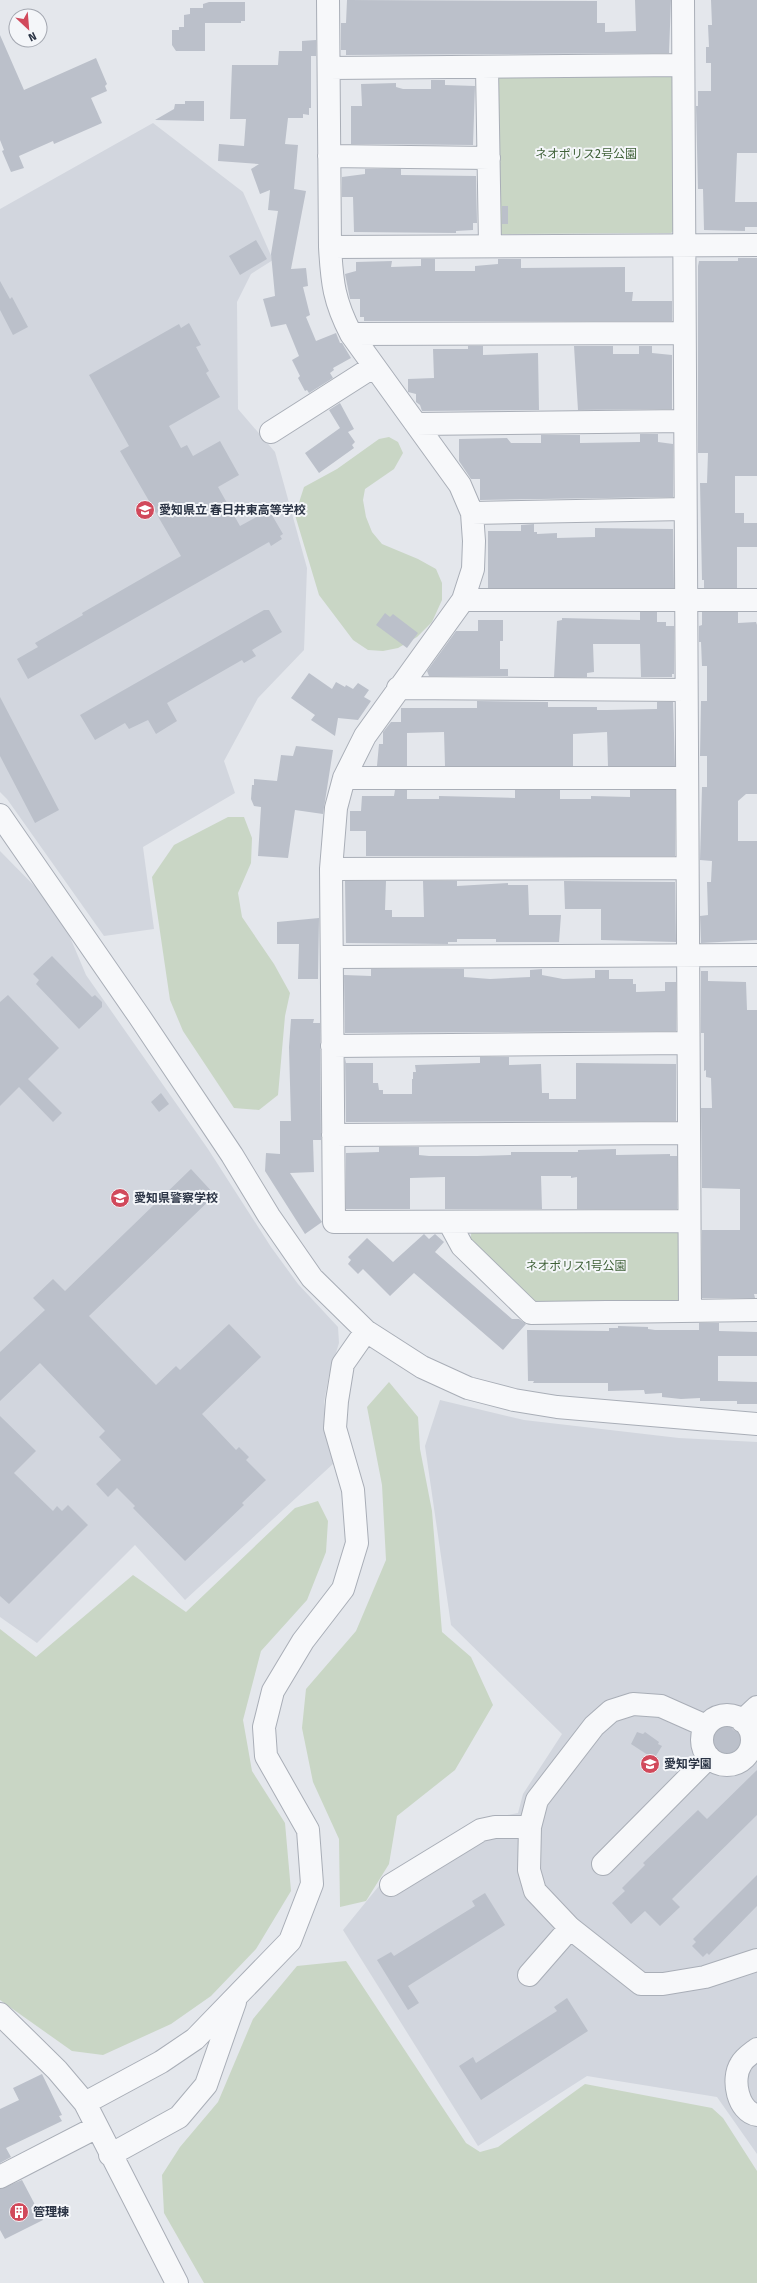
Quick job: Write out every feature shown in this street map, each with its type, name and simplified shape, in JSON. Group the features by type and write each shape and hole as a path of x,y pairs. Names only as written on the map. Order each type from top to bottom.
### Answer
{"street":[{"path":"328,0 330,247 332,286 339,311 351,334 373,367 460,484 472,513 474,541 473,569 463,600 398,688 365,736 344,778 336,808 331,869 334,1222 688,1221"},
{"path":"683,0 687,1043 690,1310"},
{"path":"329,68 487,68 683,65"},
{"path":"487,68 490,245"},
{"path":"329,156 489,158"},
{"path":"330,247 490,245 757,245"},
{"path":"351,334 684,333"},
{"path":"271,432 373,367"},
{"path":"416,424 685,421"},
{"path":"472,513 685,509"},
{"path":"463,600 757,600"},
{"path":"398,688 686,690"},
{"path":"344,778 686,778"},
{"path":"0,815 139,1016 286,1241 312,1278 366,1331 435,1373 468,1388 514,1400 557,1408 757,1424"},
{"path":"331,869 687,868"},
{"path":"332,957 757,955"},
{"path":"332,1046 687,1043"},
{"path":"333,1135 688,1134"},
{"path":"449,1222 462,1246 531,1313 757,1310"},
{"path":"85,2103 162,2062 189,2043 290,1941 312,1884 308,1830 266,1756 264,1727 273,1691 302,1641 344,1589 357,1543 353,1490 335,1428 337,1402 343,1364 366,1331"},
{"path":"706,1726 661,1706 633,1704 612,1711 594,1726 537,1800 530,1827 529,1870 535,1891 570,1928 640,1984 663,1984 705,1977 757,1960"},
{"path":"750,1714 750,1731 752,1738 749,1751 745,1757 740,1761 727,1764 714,1761 709,1757 703,1745 702,1739 706,1726 717,1717 750,1714"},
{"path":"603,1864 709,1757"},
{"path":"391,1885 481,1830 495,1827 530,1827"},
{"path":"529,1975 570,1928"},
{"path":"110,2155 179,2117 206,2085 238,1995"},
{"path":"0,2014 58,2070 85,2103 110,2155 177,2283"},
{"path":"757,2049 741,2064 736,2080 740,2101 752,2114 757,2115"},
{"path":"0,2177 97,2127"}],"shaded area":[{"name":"愛知県立 春日井東高等学校","path":"153,123 243,192 273,260 251,274 237,302 238,409 275,452 307,568 304,650 258,698 224,761 235,793 143,847 154,929 104,936 7,799 0,792 0,209"},
{"name":"愛知県警察学校","path":"0,851 59,911 86,975 208,1149 271,1247 298,1284 338,1327 339,1343 329,1375 324,1402 327,1436 334,1463 185,1600 135,1545 37,1643 0,1617"},
{"name":"愛知学園","path":"440,1400 524,1420 679,1438 757,1442 757,2154 717,2097 587,2076 478,2146 343,1930 383,1881 482,1820 518,1813 523,1794 562,1734 451,1625 425,1446"}],"green space":[{"name":"ネオポリス2号公園","path":"500,74 671,74 676,80 677,228 671,233 500,234 494,80"},
{"path":"389,437 398,442 403,453 394,469 365,489 363,500 366,517 372,532 382,544 418,559 436,569 442,583 442,600 432,622 417,637 398,648 383,651 368,650 353,640 319,595 295,515 304,487 337,469 379,439"},
{"path":"228,817 244,817 252,838 251,863 238,893 242,917 274,964 290,993 285,1016 278,1095 259,1110 234,1108 183,1031 170,1000 152,877 174,845"},
{"name":"ネオポリス1号公園","path":"674,1229 681,1235 682,1297 675,1303 537,1303 528,1300 469,1244 472,1230"},
{"path":"389,1382 418,1417 420,1449 432,1511 442,1632 471,1657 493,1705 455,1770 397,1816 389,1864 366,1901 340,1907 339,1839 313,1782 302,1728 306,1689 356,1631 386,1560 382,1485 367,1407"},
{"path":"318,1501 328,1521 326,1552 307,1600 261,1651 243,1720 252,1771 285,1823 291,1891 256,1949 211,1996 171,2024 103,2055 72,2051 0,2000 0,1629 36,1657 133,1575 186,1612 295,1508"},
{"path":"346,1961 466,2143 480,2152 498,2147 585,2084 712,2108 723,2118 757,2171 757,2283 204,2283 164,2213 162,2175 180,2147 218,2102 253,2019 297,1966"}],"building":[{"path":"347,0 597,1 597,23 605,23 605,32 636,31 635,0 671,0 669,53 346,55 346,50 341,50 341,23 346,23"},
{"path":"711,0 757,0 757,153 737,153 735,202 757,202 757,227 745,227 745,231 704,230 703,189 698,189 696,106 698,106 698,91 711,91 711,63 706,63 706,47 709,47 708,25 712,25"},
{"path":"209,2 245,2 245,21 241,21 241,23 205,23 205,51 176,51 172,45 172,30 179,30 179,27 184,27 184,15 190,14 190,8 203,8 203,4"},
{"path":"0,35 24,90 96,58 107,84 105,86 107,91 91,98 102,123 54,144 53,141 19,156 24,168 11,172 2,151 4,150 0,140"},
{"path":"316,40 316,56 311,56 311,108 309,108 309,115 303,114 303,118 288,118 285,144 298,145 294,189 306,191 291,269 306,268 308,286 303,287 310,315 306,317 316,341 336,333 340,343 342,343 351,358 333,368 334,370 330,373 333,378 309,393 307,390 305,391 298,378 300,376 292,360 299,356 286,324 271,327 263,299 275,296 271,254 278,211 268,210 270,190 260,194 251,169 259,164 218,161 219,144 244,146 246,119 230,119 232,65 278,65 279,51 302,51 302,41"},
{"path":"431,80 445,80 445,85 475,86 473,145 351,144 351,106 362,106 361,84 396,83 396,87 403,89 431,89"},
{"path":"185,101 204,101 204,121 155,120 174,109 175,104 185,104"},
{"path":"365,169 401,169 401,175 476,176 477,223 473,223 473,230 456,231 456,233 354,232 353,197 342,197 342,177 365,174"},
{"path":"502,206 508,206 508,224 502,224"},
{"path":"256,240 267,259 240,275 229,256"},
{"path":"738,258 757,258 757,476 735,476 735,513 744,513 744,523 757,523 757,547 737,547 737,588 704,588 704,580 702,580 700,483 707,483 708,453 698,453 698,266 699,261 738,261"},
{"path":"421,259 435,259 435,271 475,271 475,266 498,264 498,259 521,259 521,268 625,267 625,292 633,292 632,301 672,301 672,321 364,321 364,317 360,317 360,299 350,299 345,274 356,271 356,262 392,261 391,267 421,266"},
{"path":"0,281 10,299 12,297 28,327 13,335 0,310"},
{"path":"189,323 201,345 196,347 209,371 206,373 220,397 169,426 181,448 187,445 193,456 220,441 239,475 218,487 240,526 269,510 283,534 280,536 282,539 271,546 269,542 28,679 17,659 38,647 35,643 83,615 82,613 181,556 120,451 129,446 89,375 179,324 181,328"},
{"path":"468,346 483,346 483,355 538,353 539,410 422,411 420,405 416,402 416,394 408,392 408,379 434,378 433,349 468,349"},
{"path":"574,346 613,346 613,354 639,354 639,346 652,346 652,353 672,355 672,409 578,410"},
{"path":"340,403 354,429 348,432 355,442 352,445 354,448 319,473 305,453 340,428 329,410"},
{"path":"640,434 658,434 658,442 673,444 673,497 480,500 480,479 471,479 459,461 459,439 507,438 511,443 541,443 541,435 580,435 580,443 640,442"},
{"path":"534,524 534,532 537,532 537,534 557,533 557,538 595,537 595,528 673,529 674,588 488,588 488,531 521,531 521,525"},
{"path":"264,610 269,610 282,632 252,650 256,656 244,663 242,660 167,703 177,721 156,734 148,720 129,729 125,723 95,740 80,715"},
{"path":"640,612 657,612 657,622 666,622 666,626 674,626 674,674 672,674 672,677 641,677 640,644 593,644 594,672 587,673 587,677 554,677 557,621 562,620 562,618 640,620"},
{"path":"702,612 738,612 738,623 756,622 757,625 757,794 746,794 738,801 738,841 757,841 757,940 701,943 700,916 708,915 707,882 711,882 712,861 700,860 702,787 707,787 707,756 700,756 701,701 707,701 707,666 702,666 701,642 699,642 699,626 702,625"},
{"path":"385,613 390,617 393,614 418,633 407,648 376,625"},
{"path":"478,620 503,620 503,641 500,641 500,669 508,669 508,676 429,676 427,671 456,631 478,631"},
{"path":"309,673 332,689 336,682 353,689 358,683 369,690 364,697 371,701 358,720 338,718 335,736 311,720 315,715 291,698"},
{"path":"0,697 59,810 35,823 0,756"},
{"path":"477,701 548,702 548,707 597,707 597,710 657,709 657,702 673,702 675,766 608,766 607,732 573,734 573,766 445,766 444,732 407,733 407,766 377,766 379,744 383,744 383,732 391,722 401,722 401,708 477,708"},
{"path":"296,746 333,750 323,814 295,810 288,858 258,856 261,807 254,806 251,799 254,779 277,781 281,755 293,756"},
{"path":"395,790 407,790 407,799 439,799 439,796 515,798 515,790 560,790 560,799 591,799 591,796 630,797 630,790 675,790 675,856 366,856 366,831 350,831 350,811 361,811 362,796 394,796"},
{"path":"345,881 386,881 385,910 392,910 392,917 424,917 423,881 457,881 457,886 508,883 508,885 528,885 529,915 561,915 559,942 496,942 496,939 457,939 457,942 448,942 448,944 346,943"},
{"path":"564,881 675,882 676,942 601,940 601,909 565,909"},
{"path":"319,918 318,979 298,979 299,944 277,944 277,922"},
{"path":"52,956 92,997 95,995 102,1002 102,1007 79,1029 36,984 39,980 33,974"},
{"path":"371,969 464,969 464,977 490,979 530,977 530,970 542,969 542,975 563,979 595,978 595,970 609,970 609,979 633,979 633,984 636,984 636,992 665,991 665,982 676,982 676,1031 345,1033 344,975 371,976"},
{"path":"701,971 708,971 708,981 746,982 747,1010 757,1010 757,1294 754,1294 755,1298 702,1298 702,1230 740,1230 740,1189 702,1188 701,1108 712,1108 711,1078 706,1077 706,1070 704,1071 704,1033 701,1033"},
{"path":"8,995 59,1048 28,1079 62,1113 53,1122 19,1087 0,1106 0,1002"},
{"path":"291,1019 314,1019 313,1023 320,1023 321,1140 313,1140 314,1172 290,1173 322,1222 305,1234 265,1171 266,1153 280,1154 280,1121 291,1121 289,1047"},
{"path":"480,1057 509,1057 509,1065 541,1064 542,1093 549,1093 549,1099 576,1099 576,1063 676,1064 676,1121 346,1122 345,1058 346,1063 373,1063 373,1083 378,1083 379,1090 383,1090 383,1094 412,1094 413,1072 416,1072 415,1065 480,1063"},
{"path":"161,1093 169,1104 159,1112 151,1102"},
{"path":"379,1147 419,1147 419,1155 429,1156 511,1155 511,1152 578,1152 578,1150 616,1149 616,1155 670,1154 670,1156 677,1156 677,1209 577,1209 577,1177 541,1176 542,1209 445,1209 445,1177 410,1178 410,1209 346,1209 346,1153 379,1152"},
{"path":"191,1169 215,1195 89,1316 156,1385 176,1366 180,1370 229,1324 261,1357 202,1414 236,1450 239,1447 249,1457 246,1460 266,1480 242,1503 244,1505 185,1561 133,1508 135,1506 117,1488 108,1497 96,1484 121,1460 99,1437 105,1431 40,1363 0,1401 0,1352 45,1310 33,1298 53,1279 65,1291"},
{"path":"424,1234 429,1239 435,1234 444,1242 435,1252 512,1319 519,1319 526,1324 503,1350 414,1273 390,1296 363,1269 358,1274 348,1264 351,1260 348,1257 367,1238 393,1262"},
{"path":"699,1323 719,1323 719,1331 757,1332 757,1356 718,1356 718,1381 757,1382 757,1404 737,1404 737,1401 700,1401 700,1398 681,1399 662,1397 662,1393 645,1394 644,1390 608,1391 608,1383 533,1383 534,1381 528,1381 527,1330 609,1331 609,1328 618,1328 618,1326 648,1327 648,1329 655,1330 699,1330"},
{"path":"0,1416 36,1451 14,1473 53,1511 57,1506 62,1511 68,1505 88,1525 9,1604 0,1596"},
{"path":"731,1725 733,1730 740,1733 741,1738 739,1750 727,1755 721,1754 712,1743 712,1737 718,1727"},
{"path":"637,1732 643,1734 645,1732 662,1746 654,1759 631,1744"},
{"path":"757,1770 757,1815 672,1899 680,1907 660,1926 645,1911 631,1924 612,1903 625,1891 622,1888 645,1865 643,1863 698,1810 707,1819"},
{"path":"757,1875 757,1906 709,1955 707,1953 703,1957 692,1946 696,1942 693,1939"},
{"path":"485,1893 505,1925 408,1986 419,2003 408,2010 377,1960 391,1952 394,1956 475,1906 472,1901"},
{"path":"567,1998 588,2031 481,2100 459,2066 473,2057 476,2063 557,2011 554,2007"},
{"path":"42,2074 62,2115 59,2116 62,2121 6,2148 11,2157 0,2163 0,2109 19,2100 13,2088"},
{"name":"管理棟","path":"22,2180 43,2220 5,2239 0,2230 0,2189"}],"place":[{"name":"愛知県立 春日井東高等学校","path":"145,510"},
{"name":"愛知県警察学校","path":"120,1198"},
{"name":"愛知学園","path":"650,1764"},
{"name":"管理棟","path":"19,2212"}]}
